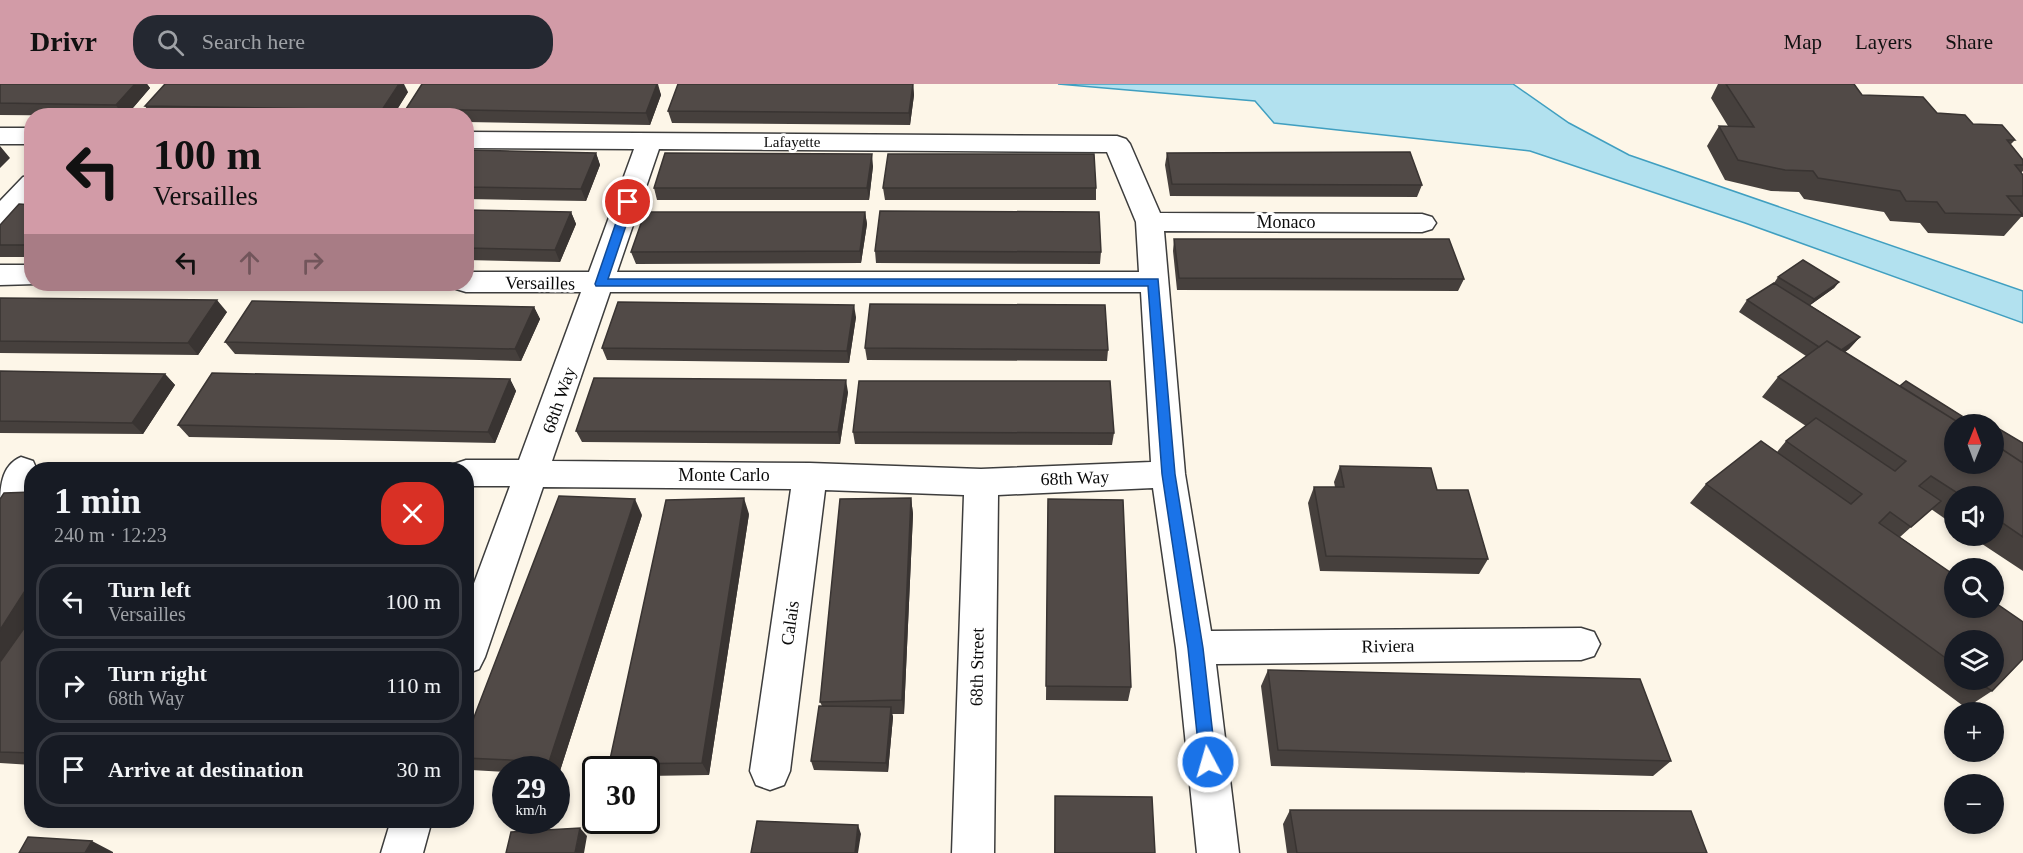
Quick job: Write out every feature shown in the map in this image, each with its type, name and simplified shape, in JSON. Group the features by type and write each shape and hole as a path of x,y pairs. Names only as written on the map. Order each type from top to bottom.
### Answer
{"street":[{"path":"0,136 24,136"},
{"name":"Lafayette","path":"474,140 1117,144 1150,222"},
{"name":"68th Way","path":"474,635 649,142"},
{"path":"0,217 24,192"},
{"path":"1150,222 1168,474 1195,648 1218,853"},
{"name":"Monaco","path":"1150,222 1422,223"},
{"path":"0,275 24,275"},
{"name":"Versailles","path":"474,282 600,284 1154,282"},
{"path":"0,498 18,470"},
{"name":"Monte Carlo","path":"474,473 810,476 981,482"},
{"name":"68th Way","path":"981,482 1168,474"},
{"name":"Calais","path":"770,771 810,476"},
{"name":"68th Street","path":"973,853 981,482"},
{"name":"Riviera","path":"1195,648 1581,645"},
{"path":"402,853 410,828"}],"water":[{"path":"1058,84 1513,84 1569,123 1629,155 2023,291 2023,323 1745,223 1530,151 1274,123 1255,101"}],"building":[{"path":"0,84 135,84 116,105 0,103"},
{"path":"165,84 399,84 383,108 145,106"},
{"path":"422,84 657,84 646,113 407,108"},
{"path":"678,84 913,84 909,113 668,111"},
{"path":"1726,84 1854,84 1862,95 1923,97 1937,113 1965,115 1973,124 2002,125 2015,140 2007,140 2023,160 2023,165 2015,165 2023,175 2023,196 2007,196 2023,215 1945,213 1937,202 1906,201 1900,191 1818,178 1813,171 1785,170 1738,160 1719,126 1754,127"},
{"path":"474,150 596,153 581,189 474,187"},
{"path":"1410,152 1422,185 1172,184 1167,153"},
{"path":"665,153 872,154 867,188 654,188"},
{"path":"888,154 1094,154 1096,188 883,188"},
{"path":"19,204 24,204 24,245 0,245 0,225"},
{"path":"474,210 571,212 555,250 474,248"},
{"path":"880,211 1099,212 1101,252 875,251"},
{"path":"645,212 865,212 860,251 631,252"},
{"path":"1174,239 1449,239 1464,279 1179,278"},
{"path":"1803,260 1839,282 1814,299 1778,277"},
{"path":"1774,283 1860,337 1841,350 1827,341 1819,347 1747,300"},
{"path":"0,298 217,300 188,343 0,341"},
{"path":"252,301 534,307 515,349 225,342"},
{"path":"618,302 854,305 847,351 602,348"},
{"path":"870,304 1105,305 1108,350 865,348"},
{"path":"1827,341 1945,414 1944,474 2004,474 2004,451 2023,463 2023,537 2004,524 2004,486 1946,486 1931,476 1919,486 1941,501 1911,527 1890,512 1879,523 1944,568 1944,618 2004,618 2004,609 2023,622 2023,659 2004,679 2004,630 1944,630 1944,657 1706,484 1761,441 1851,504 1862,494 1786,441 1816,418 1895,471 1906,461 1778,377"},
{"path":"0,371 165,374 132,423 0,421"},
{"path":"212,373 510,379 488,432 178,425"},
{"path":"594,378 846,380 838,432 576,431"},
{"path":"859,381 1110,381 1114,433 853,432"},
{"path":"1906,381 1959,414 1945,414 1900,386"},
{"path":"2004,432 2023,443 2023,463 2004,451"},
{"path":"1340,466 1431,468 1437,490 1468,490 1488,559 1326,556 1314,487 1344,487"},
{"path":"24,492 24,592 0,630 0,499 4,493"},
{"path":"559,496 635,499 551,756 492,756 492,759 474,758 474,717"},
{"path":"744,498 702,763 660,763 660,756 611,756 666,500"},
{"path":"911,498 902,700 820,702 840,499"},
{"path":"1048,499 1123,500 1131,687 1046,686"},
{"path":"24,628 24,753 0,752 0,662"},
{"path":"1268,670 1640,679 1671,761 1278,750"},
{"path":"819,706 891,707 886,763 811,761"},
{"path":"1055,796 1152,797 1155,853 1055,853"},
{"path":"1290,810 1691,811 1707,853 1297,853"},
{"path":"757,821 858,825 855,853 751,853"},
{"path":"580,828 575,853 506,853 511,834 570,834 570,829"},
{"path":"28,837 92,841 85,853 19,853"}],"route":[{"path":"628,202 600,284 1154,282 1168,474 1195,648 1208,762"}]}
